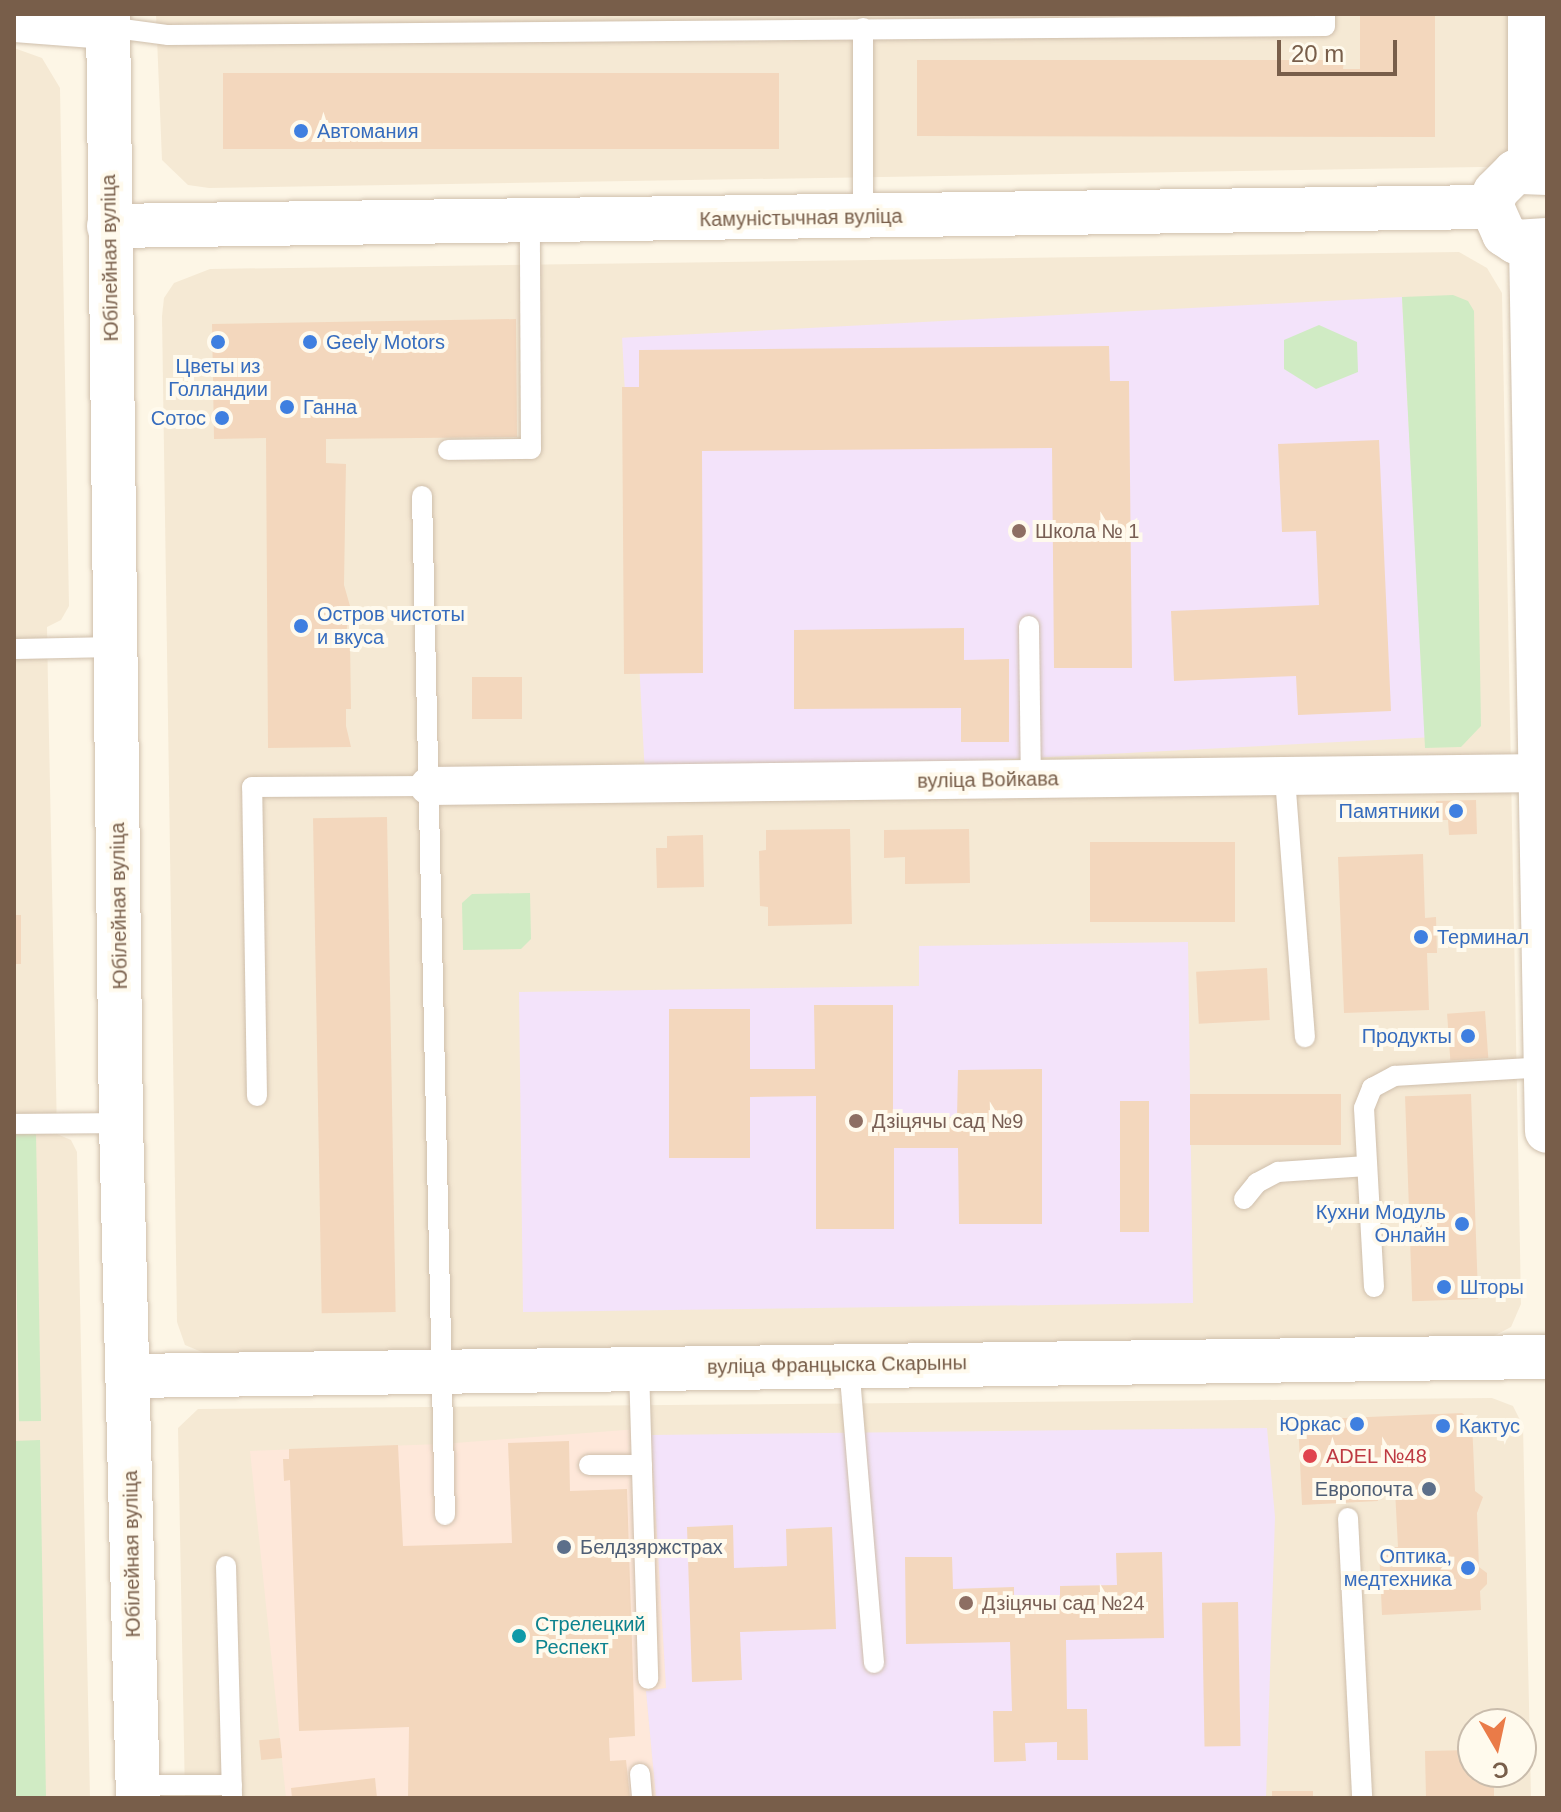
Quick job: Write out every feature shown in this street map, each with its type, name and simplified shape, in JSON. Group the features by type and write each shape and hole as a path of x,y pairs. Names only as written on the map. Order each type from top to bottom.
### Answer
{"main road":[{"path":"1530,14 1538,171 1503,180 1492,207 1504,234 1539,242 1547,1131"},
{"path":"14,20 108,21"},
{"name":"Юбілейная вуліца","path":"108,21 121,1123 137,1791"},
{"name":"Камуністычная вуліца","path":"109,226 1492,207"},
{"name":"вуліца Францыска Скарыны","path":"128,1376 1547,1357"}],"street":[{"name":"вуліца Войкава","path":"429,786 1544,773"}],"lane":[{"path":"108,21 168,35 1325,26 1325,14"},
{"path":"863,28 863,218"},
{"path":"448,450 531,449 530,222"},
{"path":"422,496 445,1515"},
{"path":"1029,626 1031,780"},
{"path":"14,649 116,647"},
{"path":"1285,778 1305,1037"},
{"path":"257,1096 252,787 429,786"},
{"path":"1374,1287 1364,1108 1372,1088 1395,1076 1546,1067"},
{"path":"14,1124 121,1123"},
{"path":"1244,1199 1257,1183 1278,1172 1367,1166"},
{"path":"849,1365 874,1663"},
{"path":"639,1368 648,1679"},
{"path":"589,1465 642,1465"},
{"path":"1348,1518 1362,1798"},
{"path":"137,1791 232,1791 226,1566"},
{"path":"640,1774 642,1798"}],"shaded area":[{"path":"156,14 1547,14 1547,166 209,188 188,185 162,160"},
{"path":"14,48 42,58 60,88 69,606 61,620 47,627 48,686 57,1134 71,1140 77,1152 90,1798 14,1798"},
{"path":"1459,252 1487,268 1502,293 1521,1304 1511,1327 1488,1339 209,1355 185,1345 177,1322 162,316 164,298 174,283 210,269"},
{"name":"Школа № 1","path":"1402,297 1425,737 645,778 622,338"},
{"name":"Дзіцячы сад №9","path":"1188,942 1193,1303 523,1312 519,992 919,986 919,946"},
{"path":"1492,1398 1513,1406 1523,1426 1529,1708 1457,1708 1457,1788 1531,1788 1531,1798 185,1798 178,1428 198,1409"},
{"path":"651,1428 666,1688 646,1692 656,1798 286,1798 250,1451 442,1444"},
{"name":"Дзіцячы сад №24","path":"1267,1428 1275,1517 1266,1798 656,1798 646,1691 666,1688 651,1435"}],"green space":[{"path":"1453,295 1468,301 1474,311 1481,726 1461,747 1425,748 1402,297"},
{"path":"1319,325 1357,342 1358,372 1316,389 1284,369 1284,340"},
{"path":"530,893 531,939 521,949 463,950 462,903 472,894"},
{"path":"14,1134 36,1134 41,1421 19,1421"},
{"path":"40,1440 46,1798 14,1798 14,1441"}],"building":[{"path":"1360,14 1435,14 1435,137 917,136 917,60 1344,60 1343,69 1360,69"},
{"path":"223,73 779,73 779,149 223,149"},
{"path":"516,319 517,437 326,439 326,463 346,464 344,585 350,606 345,642 350,642 351,709 346,709 346,726 351,747 268,748 266,438 214,439 212,324"},
{"path":"1109,346 1110,381 1129,381 1132,668 1054,668 1052,448 702,451 703,673 624,674 622,387 639,387 639,350"},
{"path":"1379,440 1391,711 1298,715 1296,676 1174,681 1171,611 1319,605 1316,531 1282,532 1278,444"},
{"path":"964,628 964,660 1009,659 1009,742 961,742 961,708 794,709 794,630"},
{"path":"472,677 522,677 522,719 472,719"},
{"name":"Памятники","path":"1476,800 1477,834 1449,835 1448,820 1437,820 1436,801"},
{"path":"387,817 396,1312 322,1313 313,818"},
{"path":"850,829 852,924 768,926 768,907 760,906 759,851 766,850 766,830"},
{"path":"969,829 970,883 905,884 905,857 884,858 884,830"},
{"path":"703,835 704,887 657,888 656,848 667,848 667,836"},
{"path":"1090,842 1235,842 1235,922 1090,922"},
{"path":"1423,854 1425,918 1436,917 1437,953 1427,953 1429,1010 1344,1013 1338,857"},
{"path":"14,915 21,915 21,964 14,964"},
{"path":"1267,968 1270,1020 1199,1024 1196,972"},
{"path":"814,1005 893,1005 893,1117 957,1117 958,1070 1042,1069 1042,1224 959,1224 958,1148 894,1148 894,1229 816,1229 816,1096 750,1097 750,1158 669,1158 669,1009 750,1009 750,1069 815,1069"},
{"name":"Продукты","path":"1485,1011 1488,1058 1450,1061 1447,1014"},
{"path":"1190,1094 1341,1094 1341,1145 1190,1145"},
{"path":"1471,1094 1478,1299 1412,1301 1405,1096"},
{"path":"1120,1101 1149,1101 1149,1232 1120,1232"},
{"path":"1462,1413 1472,1421 1475,1491 1483,1497 1477,1513 1479,1567 1487,1573 1487,1584 1480,1591 1481,1610 1382,1615 1379,1548 1398,1547 1395,1490 1377,1492 1378,1501 1302,1505 1298,1420"},
{"path":"569,1441 570,1491 627,1489 635,1736 609,1738 610,1761 626,1760 630,1798 408,1798 409,1727 299,1731 290,1480 284,1481 283,1459 289,1459 289,1449 398,1445 403,1546 512,1543 508,1443"},
{"path":"733,1525 734,1568 787,1566 786,1529 832,1527 836,1629 740,1632 742,1680 692,1682 687,1527"},
{"path":"1162,1552 1164,1638 1066,1640 1067,1709 1087,1709 1088,1760 1057,1760 1057,1742 1025,1743 1026,1761 994,1762 993,1711 1012,1711 1010,1642 906,1644 905,1557 952,1557 953,1589 1014,1587 1014,1597 1060,1596 1060,1586 1117,1585 1116,1553"},
{"path":"1238,1602 1241,1746 1205,1747 1202,1603"},
{"path":"280,1738 282,1758 261,1760 259,1740"},
{"path":"1457,1750 1457,1788 1494,1788 1494,1798 1426,1798 1425,1751"},
{"path":"375,1778 377,1798 292,1798 291,1788"},
{"path":"1272,1791 1313,1791 1313,1798 1272,1798"}],"place":[{"name":"Автомания","path":"301,131"},
{"name":"Цветы из Голландии","path":"218,342"},
{"name":"Geely Motors","path":"310,342"},
{"name":"Ганна","path":"287,407"},
{"name":"Сотос","path":"222,418"},
{"name":"Школа № 1","path":"1019,531"},
{"name":"Остров чистоты и вкуса","path":"301,626"},
{"name":"Памятники","path":"1456,811"},
{"name":"Терминал","path":"1421,937"},
{"name":"Продукты","path":"1468,1036"},
{"name":"Дзіцячы сад №9","path":"856,1121"},
{"name":"Кухни Модуль Онлайн","path":"1462,1224"},
{"name":"Шторы","path":"1444,1287"},
{"name":"Юркас","path":"1357,1424"},
{"name":"Кактус","path":"1443,1426"},
{"name":"ADEL №48","path":"1310,1456"},
{"name":"Европочта","path":"1429,1489"},
{"name":"Белдзяржстрах","path":"564,1547"},
{"name":"Оптика, медтехника","path":"1468,1568"},
{"name":"Дзіцячы сад №24","path":"966,1603"},
{"name":"Стрелецкий Респект","path":"519,1636"}]}
